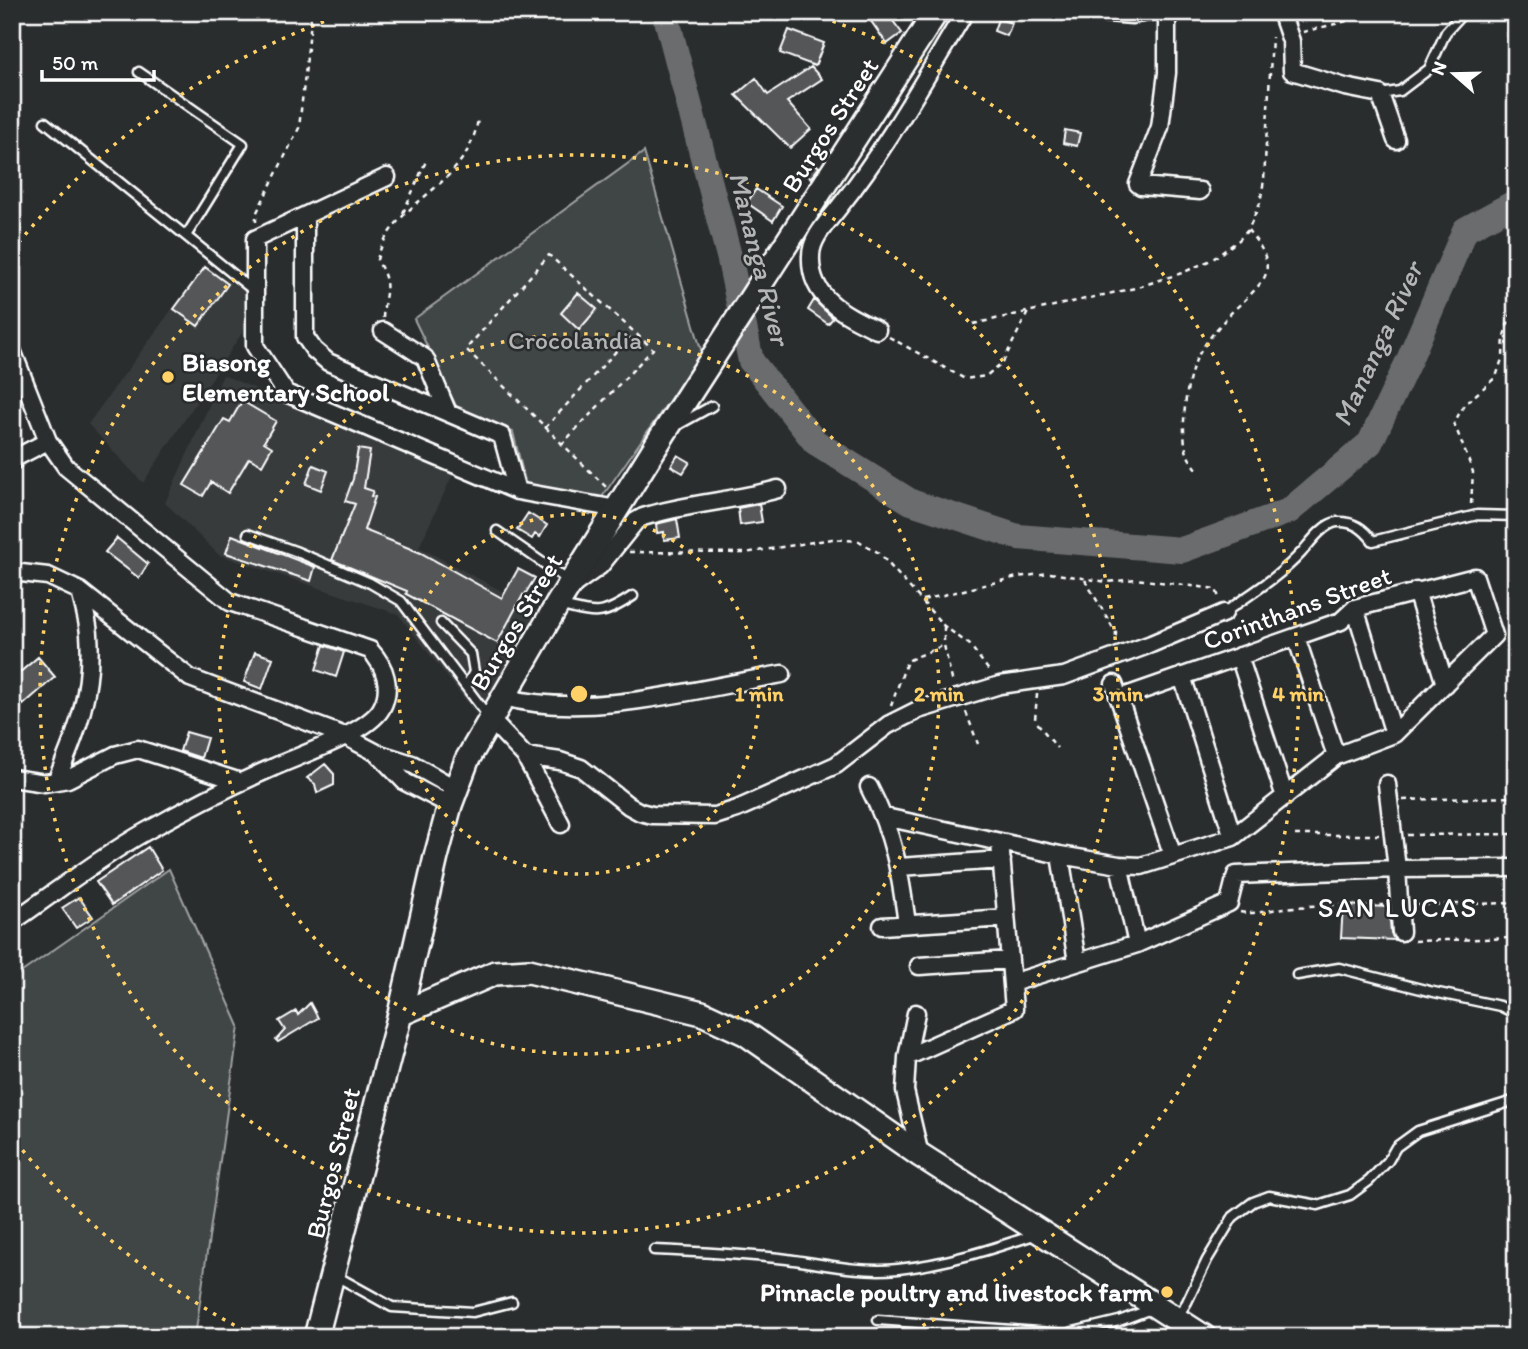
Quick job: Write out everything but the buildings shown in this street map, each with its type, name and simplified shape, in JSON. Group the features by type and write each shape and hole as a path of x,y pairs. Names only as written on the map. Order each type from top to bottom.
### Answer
{"street":[{"name":"Burgos Street","path":"316,1337 453,797 467,760 566,592 613,499 664,433 936,12"},
{"path":"877,330 842,313 823,297 813,278 810,255 815,239 864,176 964,12"},
{"path":"1095,12 1132,15 1149,12"},
{"path":"1167,12 1167,74 1160,127 1138,184 1200,191"},
{"path":"1277,19 1291,41 1293,71 1345,87 1380,94 1396,140"},
{"path":"387,177 255,239 255,346 286,393 517,491 613,499"},
{"path":"304,216 305,337 314,350 328,362 502,436 517,491"},
{"path":"383,331 425,358 448,413"},
{"path":"12,350 17,376 48,441 66,467 230,602 370,650 385,671 386,696 381,709 374,717 345,736 241,782 144,833 12,922"},
{"path":"12,462 48,441"},
{"path":"566,592 591,575 643,516 778,489"},
{"path":"12,572 48,576 80,591 190,678 345,736 377,753 405,782 453,797"},
{"name":"Corinthans Street","path":"1173,856 1117,691 1182,676 1342,621 1355,608 1475,577 1494,635 1445,684"},
{"path":"56,781 76,737 89,686 89,632 80,591"},
{"path":"885,817 1119,865 1142,866 1233,837 1336,756 1394,734 1445,684 1416,591"},
{"path":"1355,608 1394,734"},
{"path":"525,756 560,761 581,768 640,812 652,815 715,816 836,765 888,725 918,710 1000,685 1064,676 1115,655 1152,644 1224,613"},
{"path":"1296,637 1336,756"},
{"path":"1239,656 1285,797"},
{"path":"504,697 560,706 621,702 782,674"},
{"path":"1182,676 1233,837"},
{"path":"490,719 525,756 561,824"},
{"path":"12,778 46,783 68,779 115,754 138,749 241,782"},
{"path":"869,787 885,817 899,867 907,924"},
{"path":"1388,793 1401,932"},
{"path":"907,1058 1014,1009 1000,842"},
{"path":"1060,855 1077,962"},
{"path":"899,867 1002,860"},
{"path":"1119,865 1137,944"},
{"path":"1012,983 1137,944 1216,908 1231,900 1236,875 1516,867"},
{"path":"881,926 1006,918"},
{"path":"919,966 1010,960"},
{"path":"400,1014 495,973 529,971 702,1013 745,1033 920,1155 1204,1337"},
{"path":"916,1013 907,1058 905,1091 920,1155"}],"lane":[{"path":"1380,94 1400,91 1429,69 1446,32 1464,12"},
{"path":"139,72 243,144 186,236"},
{"path":"45,122 254,291"},
{"path":"664,433 712,407"},
{"path":"1224,613 1287,566 1321,531 1335,522 1354,524 1364,529 1373,541 1477,516 1516,516"},
{"path":"497,531 595,614 606,612 634,596"},
{"path":"248,534 348,573 401,601 490,719"},
{"path":"440,623 471,654 474,671 466,687"},
{"path":"1297,975 1339,968 1500,1006 1516,1014"},
{"path":"878,1320 1065,1334 1167,1312 1187,1302 1206,1260 1233,1217 1253,1202 1269,1196 1318,1205 1350,1195 1369,1181 1388,1161 1396,1147 1418,1131 1516,1100"},
{"path":"654,1250 749,1255 819,1263 858,1271 944,1262 1042,1233"},
{"path":"333,1275 392,1307 472,1312 512,1302"}],"path":[{"path":"255,239 256,215 299,128 310,12"},
{"path":"1296,33 1383,12"},
{"path":"973,324 1135,288 1182,273 1213,259 1248,230 1260,204 1264,180 1277,19"},
{"path":"383,331 383,311 388,290 383,270 377,260 380,246 402,216 454,170 469,151 478,118"},
{"path":"402,216 426,161"},
{"path":"1197,469 1188,456 1183,430 1187,394 1198,357 1228,316 1264,279 1267,270 1266,258 1248,230"},
{"path":"561,445 653,349 549,255 466,349 613,499"},
{"path":"1477,516 1471,506 1473,472 1454,423 1464,404 1496,377 1503,356 1504,335 1514,304"},
{"path":"877,330 965,379 986,376 1003,362 1028,312"},
{"path":"545,428 634,333"},
{"path":"612,552 745,553 832,539 859,541 879,553 944,626 970,645 1000,685"},
{"path":"923,600 1017,577 1050,573 1085,580 1108,582 1136,579 1216,589 1224,613"},
{"path":"1085,580 1116,633 1115,655"},
{"path":"888,725 891,705 907,661 944,645"},
{"path":"1031,682 1038,696 1035,720 1057,748"},
{"path":"1388,793 1516,797"},
{"path":"1216,908 1251,914 1283,908 1342,904 1400,906 1516,903"},
{"path":"1401,932 1401,940 1416,941 1516,938"}],"shaded area":[{"name":"Biasong Elementary School","path":"205,264 246,293 244,330 143,483 88,424"},
{"path":"223,375 454,472 419,547 537,610 477,715 398,614 219,555 165,503"}],"green space":[{"name":"Crocolandia","path":"644,152 702,353 600,500 526,485 513,432 459,412 414,319"},
{"path":"169,869 239,1026 195,1337 12,1337 12,979"}],"waterway":[{"name":"Mananga River","path":"665,12 730,260 751,361 815,442 911,502 1018,537 1182,550 1289,511 1370,443 1465,230 1516,202"}],"place":[{"name":"Biasong Elementary School","path":"168,377"},
{"name":"Pinnacle poultry and livestock farm","path":"1167,1292"}],"district":[{"name":"SAN LUCAS","path":"1398,907"}]}
